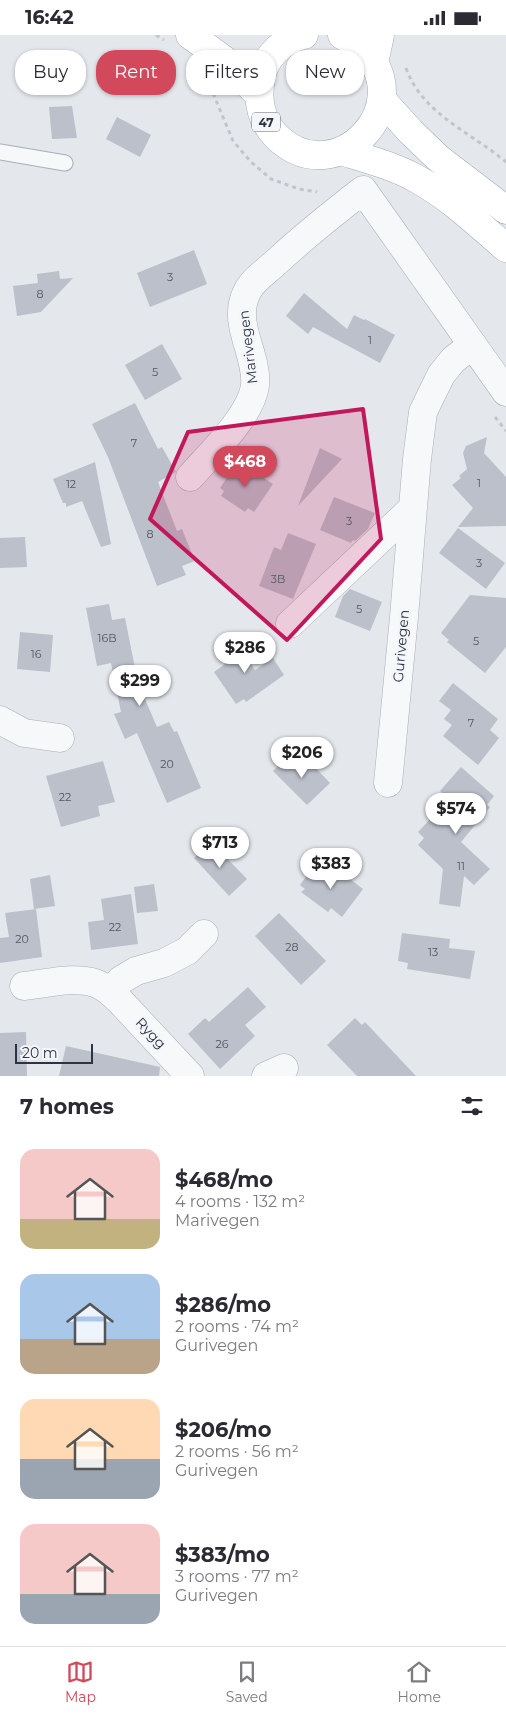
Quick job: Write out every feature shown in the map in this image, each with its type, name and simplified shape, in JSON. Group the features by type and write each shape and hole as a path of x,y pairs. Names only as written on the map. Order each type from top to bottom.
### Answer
{"main road":[{"name":"47","path":"190,35 211,50"},
{"name":"47","path":"258,95 262,113 270,130 284,144 302,153 322,155 341,151 361,140 375,122 382,100 381,81 374,63 361,46 342,35"},
{"path":"374,63 380,35"},
{"name":"47","path":"276,50 292,36"},
{"path":"382,100 438,158 506,210"},
{"name":"47","path":"341,151 388,166 418,179 455,204 506,248"}],"street":[{"name":"Marivegen","path":"190,477 244,415 251,399 255,385 254,370 243,326 241,308 247,292 256,280 298,242 364,190 472,345"},
{"path":"472,345 506,392"},
{"name":"Gurivegen","path":"388,783 417,459 423,412 441,375 453,360 472,345"},
{"path":"290,624 413,508"},
{"path":"0,720 24,733 60,738"},
{"path":"110,992 121,980 136,971 164,963 187,951 204,934"},
{"name":"Rygg","path":"24,986 80,980 96,983 110,992 190,1076"}],"lane":[{"path":"0,152 65,163"}],"path":[{"path":"404,62 410,78 427,102 448,121 506,162"}],"highlighted area":[{"path":"363,409 381,539 287,640 150,519 188,432"}],"building":[{"path":"72,106 77,138 52,139 49,107"},
{"path":"117,117 151,135 140,157 106,139"},
{"path":"194,250 207,284 150,307 137,273"},
{"path":"59,271 60,279 73,278 41,312 17,316 13,286 38,283 37,274"},
{"path":"304,293 347,329 354,315 395,335 380,363 313,327 308,334 286,316"},
{"path":"162,344 182,379 145,400 125,365"},
{"path":"135,403 158,449 162,447 176,472 158,482 177,531 182,529 195,561 182,566 186,575 157,586 108,457 92,424"},
{"path":"487,437 484,453 506,477 506,526 458,527 473,508 452,485 461,478 459,476 467,469 463,453 466,446"},
{"path":"320,448 342,459 298,506"},
{"path":"238,461 273,484 254,512 248,508 245,512 221,496 224,491 220,488"},
{"path":"95,462 111,544 101,547 82,501 66,507 66,503 63,503 53,479"},
{"path":"334,497 375,513 368,529 351,543 320,530"},
{"path":"458,528 505,563 486,589 439,553"},
{"path":"288,533 316,544 293,599 259,586 274,547 281,550"},
{"path":"25,537 27,567 0,568 0,538"},
{"path":"350,589 382,602 370,631 335,617 343,596"},
{"path":"470,595 506,598 506,647 485,673 447,642 449,640 441,633"},
{"path":"109,604 112,620 125,618 138,683 157,727 169,722 174,732 177,731 201,788 167,803 137,733 125,739 114,714 121,712 111,663 97,666 86,608"},
{"path":"20,632 53,635 50,672 17,669"},
{"path":"235,641 255,670 273,658 284,675 246,702 244,699 236,704 214,672 225,664 218,653"},
{"path":"453,683 498,719 490,730 499,738 478,765 443,736 452,725 444,719 451,710 439,701"},
{"path":"289,755 301,767 308,760 330,783 307,805 273,771"},
{"path":"103,761 115,802 98,806 100,816 61,827 46,776"},
{"path":"461,767 494,796 487,805 490,807 461,842 490,869 474,885 464,876 460,907 439,904 443,869 418,845 424,838 418,832 449,799 440,791"},
{"path":"211,842 247,879 229,896 194,858"},
{"path":"333,866 363,889 342,917 331,908 328,912 301,892 305,889 300,885 312,868 325,877"},
{"path":"50,875 55,906 34,909 30,879"},
{"path":"154,884 158,911 137,913 134,887"},
{"path":"131,894 138,944 91,950 88,922 104,920 101,899"},
{"path":"36,909 42,957 0,963 0,938 9,937 5,913"},
{"path":"279,913 326,961 301,985 255,936"},
{"path":"402,933 450,939 449,948 475,951 470,979 407,969 408,963 398,961"},
{"path":"248,987 266,1007 245,1025 255,1036 220,1069 188,1034 205,1018 209,1022"},
{"path":"355,1018 362,1025 365,1022 416,1076 357,1076 327,1045"},
{"path":"26,1032 27,1076 0,1076 0,1033"},
{"path":"66,1046 160,1067 159,1076 59,1076"}]}
